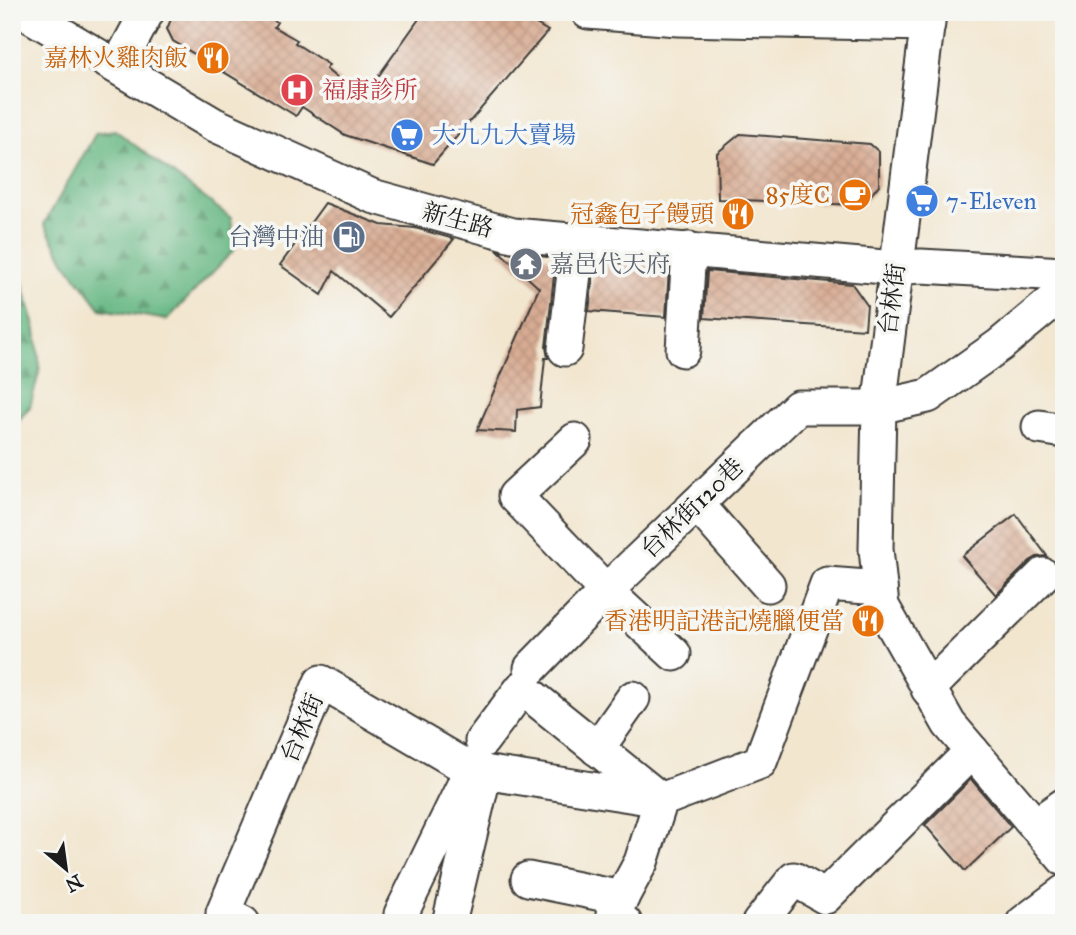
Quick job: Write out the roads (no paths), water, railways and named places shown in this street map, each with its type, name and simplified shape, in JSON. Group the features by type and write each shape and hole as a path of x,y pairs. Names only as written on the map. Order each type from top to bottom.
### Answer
{"street":[{"name":"新生路","path":"24,12 213,124 372,197 513,235 896,268 921,266 1064,274"},
{"path":"118,66 147,12"},
{"path":"588,12 680,16 929,18"},
{"name":"台林街","path":"929,18 879,407 876,549 882,606 949,724 1064,859"},
{"path":"565,349 578,240"},
{"path":"683,350 689,249"},
{"name":"台林街120巷","path":"479,761 527,678 606,591 798,407 879,407 928,396 1000,345 1064,292"},
{"path":"575,440 515,496 606,591 674,654"},
{"path":"697,504 768,585"},
{"path":"929,689 1043,575"},
{"path":"662,800 760,762 827,584 880,588"},
{"path":"527,678 597,748 662,800"},
{"name":"台林街","path":"243,923 223,913 321,682 479,761 662,800"},
{"path":"597,748 633,698"},
{"path":"758,923 794,878 825,897 972,751"},
{"path":"401,914 479,761"},
{"path":"449,923 479,761"},
{"path":"528,879 624,910 662,800"},
{"path":"1035,825 1064,805"},
{"path":"1023,923 1064,892"}],"place":[{"name":"嘉林火雞肉飯","path":"213,58"},
{"name":"福康診所","path":"297,90"},
{"name":"大九九大賣場","path":"407,135"},
{"name":"85度C","path":"855,195"},
{"name":"7-Eleven","path":"922,201"},
{"name":"冠鑫包子饅頭","path":"738,214"},
{"name":"台灣中油","path":"349,237"},
{"name":"嘉邑代天府","path":"526,264"},
{"name":"香港明記港記燒臘便當","path":"868,621"}]}
